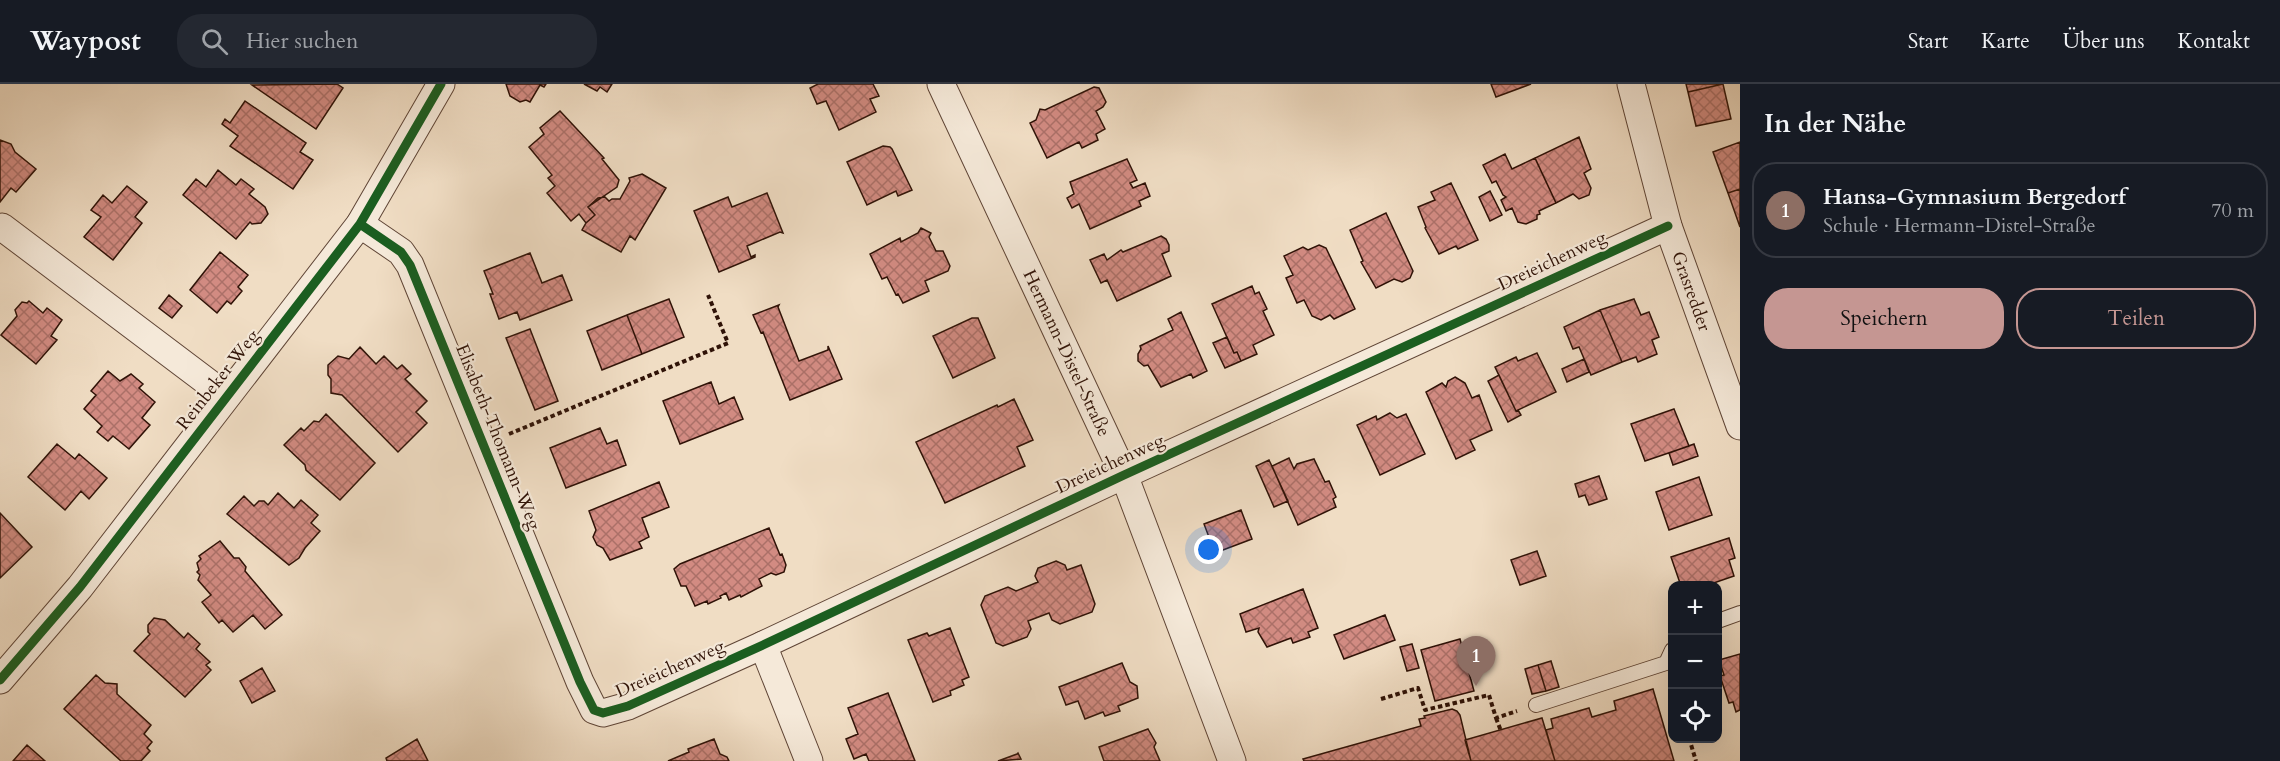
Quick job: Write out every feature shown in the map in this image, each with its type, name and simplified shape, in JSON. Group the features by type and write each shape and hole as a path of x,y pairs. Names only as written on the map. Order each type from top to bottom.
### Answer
{"street":[{"name":"Reinbeker Weg","path":"0,680 80,587 360,224 441,84"},
{"name":"Hermann-Distel-Straße","path":"941,84 1124,475 1232,761"},
{"name":"Grasredder","path":"1631,84 1668,226 1740,426"},
{"name":"Elisabeth-Thomann-Weg","path":"360,224 401,252 410,265 580,682"},
{"name":"Reinbeker Weg","path":"2,226 226,396"},
{"name":"Dreieichenweg","path":"580,682 594,710 598,712 609,712 628,706 1124,475 1668,226"},
{"path":"763,645 809,761"}],"lane":[{"path":"1722,620 1740,613"},
{"path":"1536,705 1666,663 1668,659"}],"path":[{"path":"1381,699 1418,688 1425,710 1489,695 1500,730"},
{"path":"1496,718 1536,705"},
{"path":"1691,743 1696,761"}],"building":[{"path":"337,84 343,88 316,129 252,85"},
{"path":"506,84 546,84 544,87 540,85 530,102 526,100 520,102 510,96"},
{"path":"584,84 612,84 607,92 600,87 597,91"},
{"path":"818,84 873,84 879,96 870,99 876,112 839,130 826,101 817,104 810,88"},
{"path":"1491,84 1531,84 1496,97"},
{"path":"1686,84 1723,84 1688,92"},
{"path":"1723,84 1731,119 1696,126 1688,92"},
{"path":"1094,87 1099,88 1106,102 1096,111 1105,129 1096,134 1098,140 1082,148 1079,142 1047,158 1030,123 1036,120 1040,109 1045,110"},
{"path":"245,101 306,143 300,152 313,160 293,189 230,146 238,136 222,124 225,119 230,123"},
{"path":"560,111 604,158 602,159 619,180 617,187 588,207 595,215 586,223 579,214 571,221 547,193 555,186 548,178 552,175 529,147 544,134 540,128"},
{"path":"1579,137 1591,169 1584,173 1591,188 1589,195 1579,199 1573,194 1556,203 1535,158"},
{"path":"0,140 11,144 15,152 36,169 16,192 11,188 0,202"},
{"path":"1740,142 1740,189 1728,193 1713,152"},
{"path":"883,146 892,149 912,190 898,196 896,191 867,205 847,162"},
{"path":"1505,154 1512,169 1535,158 1556,203 1539,211 1537,219 1526,224 1518,222 1512,208 1506,211 1501,200 1506,197 1496,181 1492,183 1483,165"},
{"path":"1127,159 1137,180 1130,183 1133,188 1145,183 1150,196 1139,201 1141,206 1090,229 1079,204 1072,208 1067,198 1074,194 1070,182"},
{"path":"218,170 236,185 241,179 254,189 249,194 265,207 268,214 261,223 252,224 250,222 236,239 183,195 196,179 206,187"},
{"path":"642,174 666,188 635,240 630,236 621,252 582,230 595,215 588,207 598,198 605,197 609,201 620,199 630,181 629,178"},
{"path":"1451,183 1478,240 1439,254 1425,228 1418,207 1435,200 1431,192"},
{"path":"127,186 147,202 135,217 142,223 113,260 84,237 101,217 91,210 103,195 112,203"},
{"path":"1740,189 1740,227 1728,193"},
{"path":"1490,191 1502,215 1490,221 1479,197"},
{"path":"767,193 783,233 780,232 747,246 751,257 755,255 755,257 719,272 694,211 728,197 732,207"},
{"path":"1386,213 1413,271 1410,278 1402,282 1394,279 1376,288 1361,262 1363,261 1350,230"},
{"path":"921,228 931,233 929,237 936,251 943,251 950,266 948,271 925,281 929,291 903,303 887,277 882,279 870,254 900,238 901,242 918,233"},
{"path":"1161,236 1169,245 1169,251 1162,254 1171,276 1117,301 1107,280 1101,283 1090,260 1104,254 1107,260 1121,250 1123,252"},
{"path":"1319,245 1326,248 1355,309 1334,319 1330,315 1321,320 1312,316 1304,300 1297,303 1286,278 1293,275 1284,256 1303,247 1308,250"},
{"path":"220,252 248,275 238,287 242,291 231,304 227,301 217,313 190,290"},
{"path":"530,253 542,283 562,275 572,300 520,320 517,312 499,319 484,271"},
{"path":"1252,286 1255,294 1259,292 1267,309 1263,311 1274,335 1253,345 1257,354 1241,361 1237,352 1234,353 1212,304"},
{"path":"169,295 182,306 172,318 159,308"},
{"path":"669,299 684,337 642,354 627,315"},
{"path":"1634,299 1641,315 1649,312 1659,337 1652,340 1657,354 1638,362 1636,357 1622,362 1600,310"},
{"path":"29,301 43,313 47,308 62,320 51,336 57,340 36,364 1,335 17,316 15,310 22,302"},
{"path":"779,305 799,361 828,350 828,346 842,379 790,400 763,332 761,333 753,315"},
{"path":"1600,310 1622,362 1591,375 1579,347 1573,349 1564,327"},
{"path":"1181,312 1207,371 1193,378 1191,374 1161,387 1148,365 1144,366 1138,361 1140,346 1173,330 1168,319"},
{"path":"627,315 642,354 602,370 587,331"},
{"path":"972,318 978,318 995,358 953,378 933,336"},
{"path":"530,329 558,401 535,410 506,338"},
{"path":"1227,337 1234,353 1237,352 1241,361 1225,368 1213,343"},
{"path":"360,347 376,364 384,356 397,369 402,365 411,374 405,379 427,401 416,412 427,423 398,452 342,395 331,393 328,365 338,356 349,359"},
{"path":"1537,353 1556,392 1516,411 1495,367 1516,357 1518,361"},
{"path":"1584,359 1589,372 1567,382 1562,369"},
{"path":"108,371 120,381 131,374 143,384 139,388 155,402 142,418 150,425 129,449 113,436 108,441 97,432 102,426 84,409 96,395 91,391"},
{"path":"1499,375 1516,411 1518,410 1521,415 1508,422 1488,381"},
{"path":"1455,377 1465,383 1472,398 1479,395 1492,430 1470,440 1475,450 1456,459 1426,392 1442,383 1446,387 1448,381"},
{"path":"711,382 719,404 734,397 743,419 680,444 663,401"},
{"path":"1014,399 1033,440 1017,447 1025,466 945,503 916,442"},
{"path":"1674,409 1689,446 1645,461 1631,424"},
{"path":"1390,413 1397,418 1406,414 1425,454 1380,475 1357,425 1376,416 1377,420"},
{"path":"326,414 375,463 340,500 306,470 305,465 284,445 301,428 304,431 314,421 319,422"},
{"path":"600,428 607,444 617,440 626,465 566,488 550,448"},
{"path":"57,444 75,459 79,454 107,478 89,499 81,491 65,510 28,477"},
{"path":"1694,444 1698,456 1673,465 1669,453"},
{"path":"1289,458 1294,469 1297,464 1314,459 1325,482 1329,481 1336,497 1333,499 1336,507 1298,525 1272,466"},
{"path":"1269,460 1288,501 1274,507 1256,466"},
{"path":"1599,476 1607,499 1589,505 1585,495 1579,497 1575,484"},
{"path":"1699,477 1712,515 1669,530 1656,492"},
{"path":"659,482 669,507 642,518 649,537 639,542 642,548 610,560 593,537 596,530 589,511"},
{"path":"278,493 294,508 301,500 318,515 311,523 320,531 299,558 289,565 227,514 244,496 254,506 259,501 264,501 268,505"},
{"path":"1241,510 1252,539 1215,553 1204,524"},
{"path":"0,513 32,547 0,578"},
{"path":"769,528 786,565 784,572 776,575 771,573 759,579 762,586 741,597 740,595 729,600 726,593 708,604 707,601 695,606 686,586 681,586 674,569 680,564"},
{"path":"1729,538 1735,558 1729,560 1734,576 1720,581 1679,581 1671,557"},
{"path":"220,541 234,558 239,558 246,567 245,571 282,615 265,629 253,615 233,632 222,620 219,623 202,602 211,595 198,580 200,575 197,572 199,570 197,563 201,559 199,556"},
{"path":"1537,551 1546,576 1520,585 1511,560"},
{"path":"1056,561 1065,565 1067,570 1081,565 1095,604 1092,612 1060,624 1052,620 1049,613 1028,621 1031,629 1027,637 1003,646 996,643 981,605 985,596 1008,587 1016,591 1038,582 1035,576 1038,568"},
{"path":"1303,589 1318,628 1308,632 1310,637 1293,643 1291,638 1267,647 1258,632 1259,628 1246,632 1240,614"},
{"path":"1385,615 1395,640 1344,659 1334,635"},
{"path":"154,618 165,620 184,638 188,633 200,644 196,649 210,662 206,665 211,670 185,697 134,651 150,634 148,625"},
{"path":"950,628 969,677 962,680 964,685 950,691 951,695 933,702 908,640 927,633 929,636"},
{"path":"1460,639 1474,691 1435,701 1421,650"},
{"path":"1412,644 1419,668 1407,671 1400,647"},
{"path":"1740,654 1740,710 1736,712 1733,702 1729,703 1722,682 1724,675 1722,659"},
{"path":"1551,661 1559,687 1546,691 1538,665"},
{"path":"1122,663 1130,682 1137,686 1138,698 1118,706 1120,711 1105,716 1103,712 1085,719 1078,701 1066,705 1059,687"},
{"path":"1538,665 1546,691 1532,694 1525,669"},
{"path":"262,668 275,691 252,703 240,681"},
{"path":"96,675 105,683 117,684 117,694 151,725 144,734 152,742 147,748 150,751 141,761 121,761 64,709"},
{"path":"1653,689 1674,761 1555,761 1546,730 1553,728 1551,719 1589,708 1592,717 1616,710 1614,701"},
{"path":"888,693 915,761 869,761 866,754 854,759 846,739 858,734 848,708"},
{"path":"1452,709 1460,715 1471,761 1304,761 1303,759 1421,726 1419,719 1425,718 1424,716"},
{"path":"1542,718 1555,761 1471,761 1465,740"},
{"path":"1148,729 1156,743 1154,747 1160,761 1104,761 1099,747"},
{"path":"417,739 428,761 387,761 386,758"},
{"path":"714,739 720,754 727,757 729,761 668,761 689,752 688,749"},
{"path":"27,745 45,761 13,761"},
{"path":"1017,754 1021,759 998,761"}],"cycle path":[{"path":"0,680 80,587 360,224 441,84"},
{"path":"360,224 401,252 410,265 580,682 594,710 603,713 628,706 763,645 1124,475 1668,226"}],"place":[{"name":"Hansa-Gymnasium Bergedorf","path":"1476,686"}]}
